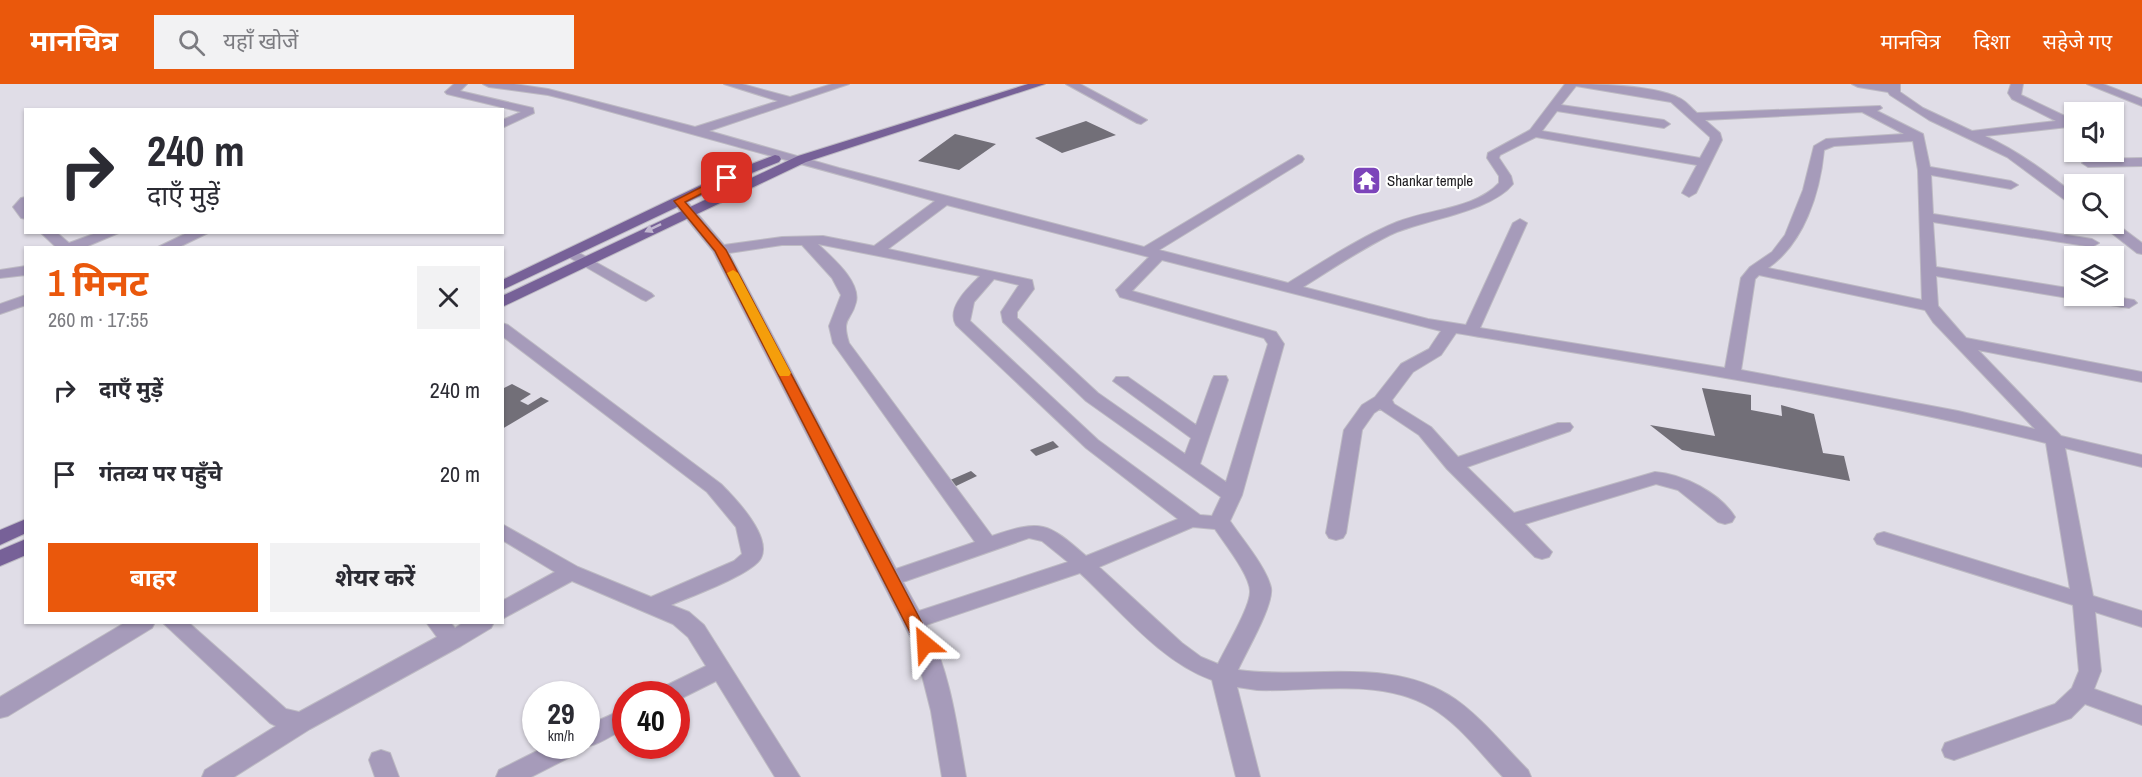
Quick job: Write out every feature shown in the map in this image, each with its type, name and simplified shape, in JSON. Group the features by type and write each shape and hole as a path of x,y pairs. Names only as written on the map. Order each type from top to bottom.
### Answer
{"main road":[{"path":"504,301 587,260 684,206 785,155 1006,84"},
{"path":"504,285 572,253 802,159 1039,84"},
{"path":"0,538 24,526"},
{"path":"0,560 24,547"}],"street":[{"path":"461,84 453,88 451,92 529,110 524,116 504,124"},
{"path":"489,84 548,92 802,159 834,171 1428,324 1732,374 1958,416 2142,461"},
{"path":"730,84 790,101"},
{"path":"693,132 843,84"},
{"path":"1072,84 1142,120"},
{"path":"1289,289 1402,225 1474,203 1502,190 1506,184 1505,176 1493,158 1494,153 1533,133 1571,84"},
{"path":"1580,84 1668,97 1680,104 1716,135 1716,140 1689,193"},
{"path":"1858,84 1894,87 1894,93 1908,105 1929,117 1972,134 2005,151 2064,193"},
{"path":"1972,134 2064,124 2065,121 2016,97 2014,93 2017,84"},
{"path":"2093,84 2142,103"},
{"path":"1695,117 1800,113 1908,105"},
{"path":"1554,107 1664,124"},
{"path":"1864,109 1919,137"},
{"path":"1533,133 1705,163"},
{"path":"1919,137 1924,170 1930,306 1961,342 2054,439 2082,600 2090,671 2081,693 2063,711 1954,750"},
{"path":"1732,374 1748,278 1755,270 1777,255 1794,235 1821,145 1834,142 1919,137"},
{"path":"1220,521 1232,495 1276,344 1270,335 1125,294 1124,290 1152,253 1298,159"},
{"path":"2088,163 2142,162"},
{"path":"1924,170 2011,185"},
{"path":"876,251 945,200"},
{"path":"684,206 720,250 925,644 943,711 954,777"},
{"path":"1926,217 2092,243"},
{"path":"1471,331 1520,223"},
{"path":"50,234 64,246"},
{"path":"73,246 108,234"},
{"path":"168,246 198,234"},
{"path":"2120,234 2142,250"},
{"path":"806,240 847,287 848,301 837,320 836,329 842,343 988,545"},
{"path":"720,250 824,240 990,274 1027,284 1026,289 1009,312 1009,319 1092,397 1232,495"},
{"path":"572,253 646,296"},
{"path":"0,274 24,270"},
{"path":"1755,270 1930,306"},
{"path":"1928,270 2064,292"},
{"path":"990,274 964,303 960,312 962,322 1092,444 1193,520 1201,524 1220,521"},
{"path":"0,309 24,300"},
{"path":"2124,302 2129,303"},
{"path":"1335,532 1353,430 1368,409 1383,400 1385,394 1407,368 1435,352 1452,328"},
{"path":"504,330 714,488 727,501 749,533 753,545 752,556 741,566 650,606"},
{"path":"1961,342 2142,377"},
{"path":"1190,466 1220,380"},
{"path":"1122,381 1200,436"},
{"path":"1383,400 1387,407 1425,431 1454,465 1542,552"},
{"path":"1454,465 1564,427"},
{"path":"1511,521 1655,478 1666,478 1688,487 1725,517"},
{"path":"914,621 1083,565 1193,520"},
{"path":"1220,521 1256,577 1261,590 1258,604 1223,677 1248,777"},
{"path":"891,578 1035,531 1053,539 1168,644 1198,666 1223,677 1256,680 1386,682 1415,690 1437,700 1456,715 1519,777"},
{"path":"504,532 571,572 681,618 696,631 788,777"},
{"path":"1884,540 2142,619"},
{"path":"504,610 571,572"},
{"path":"0,709 141,624"},
{"path":"175,624 278,716 288,721 302,722"},
{"path":"439,624 453,640"},
{"path":"214,777 302,722 480,624"},
{"path":"690,684 720,669"},
{"path":"2081,693 2142,716"},
{"path":"508,777 543,759"}],"building":[{"path":"1086,121 1116,135 1062,153 1035,138"},
{"path":"955,134 996,144 959,170 918,161"},
{"path":"512,384 531,394 520,401 528,405 541,397 549,401 504,428 504,388"},
{"path":"1702,388 1751,395 1751,410 1782,416 1781,405 1814,414 1823,453 1844,456 1850,481 1682,450 1650,425 1715,436"},
{"path":"1053,441 1059,447 1036,456 1030,450"},
{"path":"971,471 977,476 954,487 948,481"}],"slow traffic":[{"path":"733,273 784,373"}],"place":[{"name":"Shankar temple","path":"1366,180"}],"route":[{"path":"727,178 679,201 720,250 925,644"}]}
